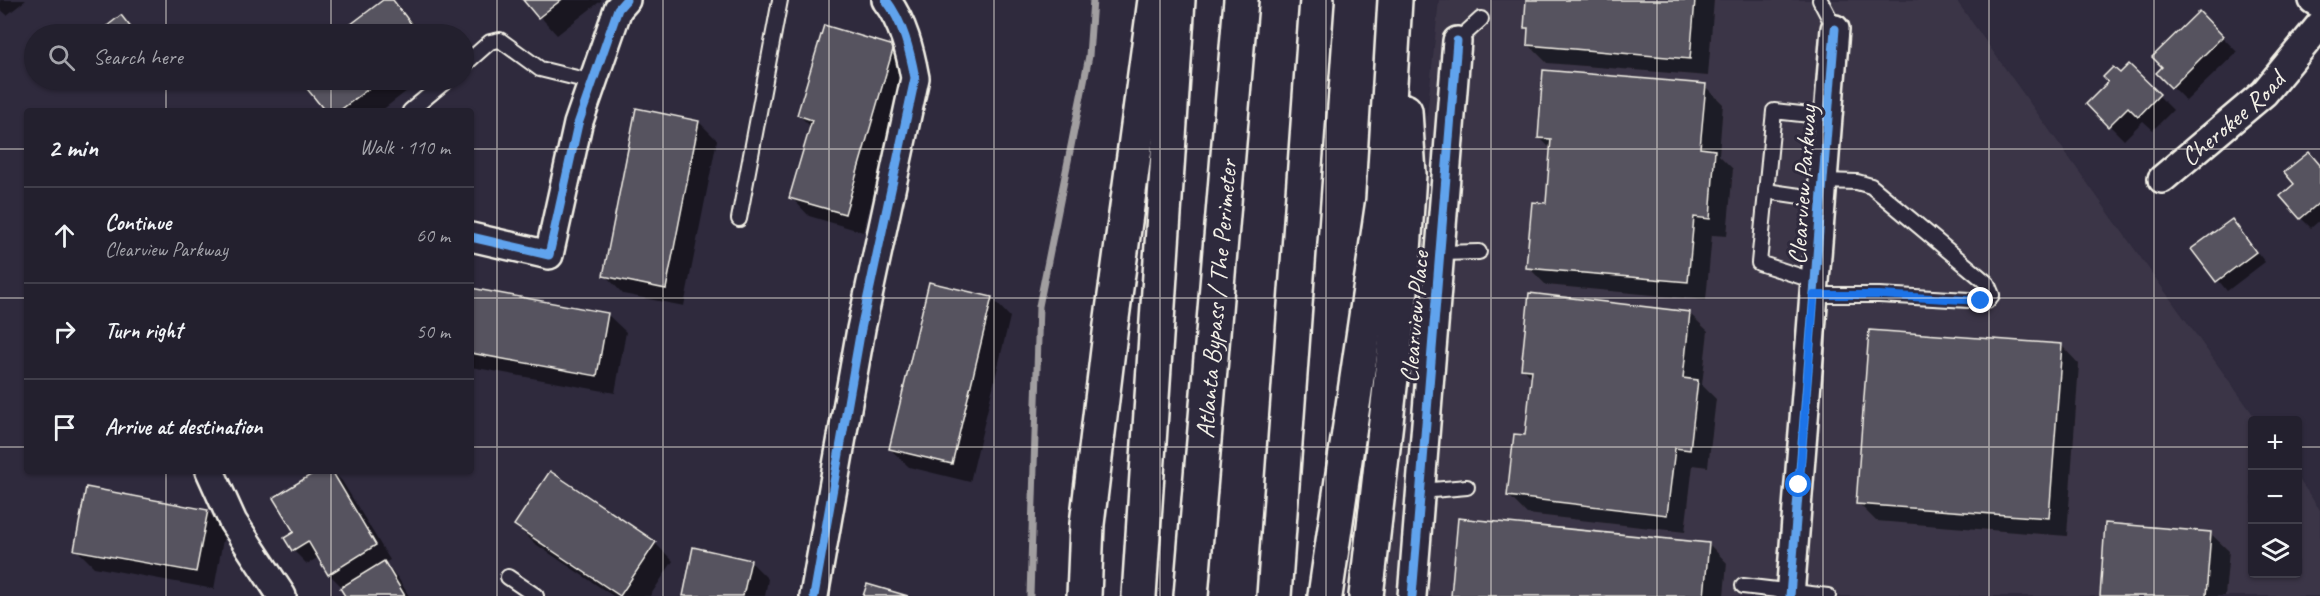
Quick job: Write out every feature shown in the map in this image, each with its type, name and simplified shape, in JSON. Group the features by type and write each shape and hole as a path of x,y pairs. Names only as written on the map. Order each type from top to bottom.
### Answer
{"highway":[{"path":"1084,596 1087,524 1155,0"},
{"path":"1139,596 1178,0"},
{"name":"Atlanta Bypass / The Perimeter","path":"1191,596 1241,0"},
{"path":"1274,596 1317,0"},
{"path":"1325,596 1383,201 1394,10"},
{"path":"1366,596 1402,282 1409,174 1402,71 1394,10"}],"street":[{"path":"474,238 549,255 578,124 618,9 626,0"},
{"path":"814,596 861,329 915,78 910,49 886,0"},
{"path":"2313,0 2320,4"},
{"name":"Cherokee Road","path":"2162,179 2264,93 2320,25"},
{"name":"Clearview Parkway","path":"1790,594 1835,29"},
{"name":"Clearview Place","path":"1412,596 1457,41"},
{"path":"211,474 233,522 282,596"},
{"path":"259,596 264,569"}],"lane":[{"path":"739,219 780,0"},
{"path":"1820,0 1835,29"},
{"path":"1457,41 1481,19"},
{"path":"474,56 490,42 500,40 540,69 592,82"},
{"path":"414,108 435,90"},
{"path":"1766,191 1822,190 1857,182 1871,186 1987,283 1992,295 1987,301 1879,295 1814,288 1759,263 1766,191 1774,111 1828,117"},
{"path":"1440,253 1479,252"},
{"path":"1421,491 1467,487"},
{"path":"508,577 536,596"},
{"path":"1743,586 1790,594 1828,596"}],"shaded area":[{"path":"1439,0 1956,0 2254,416 2248,416 2248,578 2302,578 2302,484 2320,510 2320,596 1377,596"}],"building":[{"path":"383,0 393,0 411,24 351,24"},
{"path":"523,0 561,0 538,18"},
{"path":"1526,0 1695,0 1690,59 1527,45 1528,28 1524,28"},
{"path":"2199,11 2223,36 2171,88 2156,73 2162,67 2152,57"},
{"path":"121,15 128,24 110,24"},
{"path":"824,25 894,46 845,214 789,198 812,120 797,115"},
{"path":"2129,64 2160,94 2138,117 2128,107 2108,127 2086,104 2108,82 2103,77 2113,67 2120,73"},
{"path":"1543,70 1706,84 1700,148 1715,150 1710,219 1694,217 1688,282 1526,268 1532,202 1546,203 1551,139 1538,138"},
{"path":"308,90 367,90 343,108 323,108"},
{"path":"636,108 699,121 666,289 603,276"},
{"path":"2309,152 2320,165 2320,202 2300,219 2280,196 2294,184 2284,172"},
{"path":"2232,219 2256,252 2216,282 2191,249"},
{"path":"929,282 992,297 952,464 889,449"},
{"path":"474,289 608,313 597,376 474,354"},
{"path":"1529,293 1690,312 1683,378 1698,380 1690,450 1675,448 1667,515 1507,496 1514,434 1525,435 1532,370 1521,369"},
{"path":"1869,330 2062,344 2049,518 1856,504"},
{"path":"550,471 656,542 620,596 514,525"},
{"path":"312,474 334,474 376,545 328,575 308,541 292,551 284,538 294,532 273,498"},
{"path":"86,487 208,510 196,572 74,550"},
{"path":"1458,518 1709,543 1704,596 1451,596"},
{"path":"2105,523 2211,532 2206,596 2100,596"},
{"path":"693,547 751,560 743,596 683,596"},
{"path":"384,561 405,596 345,596 340,588"},
{"path":"867,584 908,596 863,596"}],"waterway":[{"path":"1030,596 1039,306 1089,56 1093,0"}],"cycle path":[{"path":"474,238 549,255 578,124 618,9 626,0"},
{"path":"814,596 861,329 915,78 901,27 886,0"},
{"path":"1790,596 1835,29"},
{"path":"1412,596 1457,41"}],"route":[{"path":"1799,485 1814,295 1879,295 1981,301"}]}
